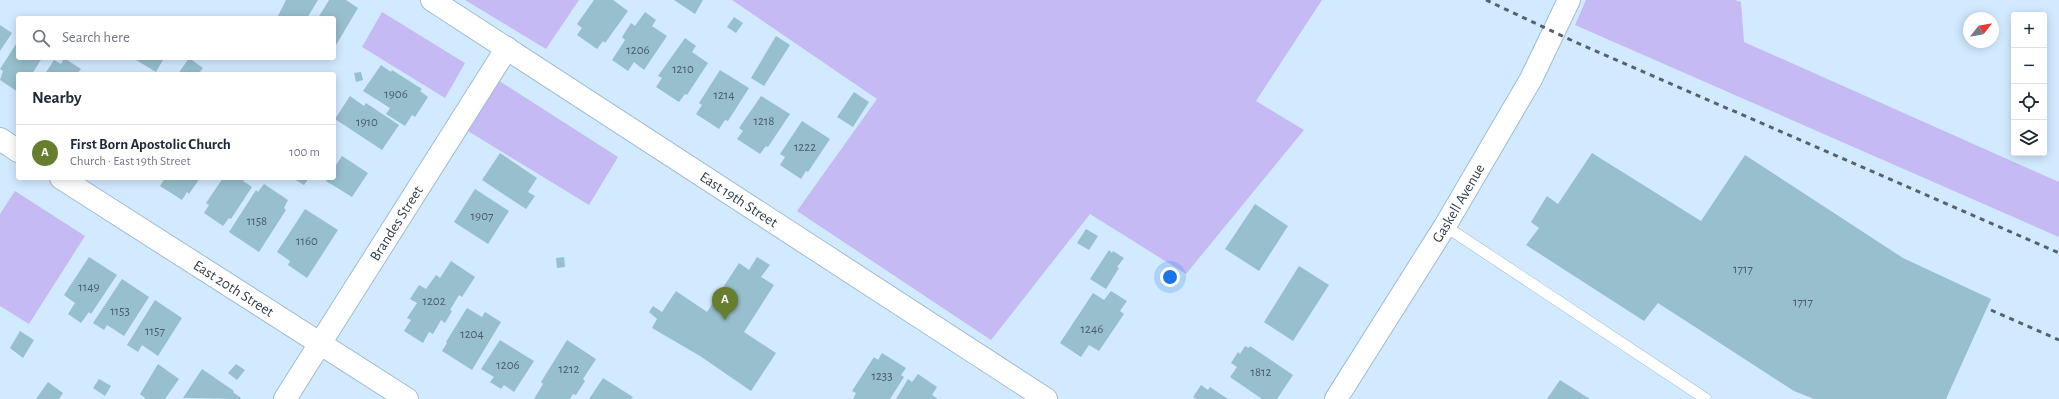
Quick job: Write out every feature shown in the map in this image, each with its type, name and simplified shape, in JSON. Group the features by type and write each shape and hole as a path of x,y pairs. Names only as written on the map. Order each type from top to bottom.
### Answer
{"street":[{"name":"East 19th Street","path":"432,0 1046,399"},
{"name":"Gaskell Avenue","path":"1336,399 1445,226 1530,79 1569,0"},
{"name":"Brandes Street","path":"285,399 507,48"},
{"path":"0,139 16,150"},
{"name":"East 20th Street","path":"64,180 407,399"}],"lane":[{"path":"1445,226 1706,399"}],"shaded area":[{"path":"465,0 579,0 546,49"},
{"path":"732,0 1322,0 1256,101 1304,130 1186,274 1090,214 991,340 797,211 877,99"},
{"path":"1586,0 1735,0 1741,2 1744,42 2059,182 2059,237 1575,25"},
{"path":"382,12 465,63 445,98 362,47"},
{"path":"498,80 618,157 589,205 468,131"},
{"path":"15,191 85,236 29,324 0,306 0,214"}],"building":[{"path":"286,0 318,0 308,16 278,16"},
{"path":"329,0 346,0 358,8 336,45 336,16 319,16"},
{"path":"594,0 613,0 628,11 605,43 603,41 597,49 577,35 582,28 577,24"},
{"path":"674,0 703,0 695,14"},
{"path":"645,12 656,20 652,26 667,36 644,70 634,62 628,71 612,60 625,40 622,37 631,23 635,26"},
{"path":"734,17 743,23 736,33 727,27"},
{"path":"0,25 12,33 0,51"},
{"path":"776,36 790,45 764,86 751,78"},
{"path":"685,38 696,46 692,52 708,63 687,95 685,94 679,102 656,87 662,78 658,76"},
{"path":"16,44 16,60 41,60 33,72 16,72 16,91 0,80 3,71 0,69"},
{"path":"54,60 61,64 63,60 67,60 81,69 79,72 46,72"},
{"path":"136,60 163,60 156,72"},
{"path":"188,60 192,60 203,68 200,72 179,72"},
{"path":"381,65 391,72 392,70 422,89 420,91 428,97 415,117 412,115 405,126 386,114 390,108 363,91"},
{"path":"720,70 749,88 728,121 725,120 719,129 696,114 702,105 699,103"},
{"path":"361,72 363,80 356,82 354,73"},
{"path":"854,92 869,102 853,127 837,117"},
{"path":"350,96 364,106 366,103 399,125 382,150 336,120"},
{"path":"761,96 790,114 768,147 766,146 760,154 737,139 743,131 739,128"},
{"path":"802,121 830,139 808,172 806,171 801,179 780,165 785,157 780,154"},
{"path":"500,153 537,178 528,192 535,196 526,209 482,180"},
{"path":"1592,153 1701,221 1745,155 1903,258 1991,299 1946,399 1814,399 1794,391 1658,303 1644,321 1526,245 1539,228 1531,222 1547,196 1558,204"},
{"path":"342,156 368,173 352,197 326,181 336,180 336,165"},
{"path":"164,180 199,180 189,194 187,192 182,200 160,186"},
{"path":"222,180 244,180 252,187 231,219 229,218 223,226 204,213 209,205 206,203"},
{"path":"295,180 308,180 304,185"},
{"path":"264,184 288,200 284,208 286,210 259,252 229,232 256,190 258,192"},
{"path":"475,189 509,211 488,244 454,222"},
{"path":"1255,204 1288,226 1259,271 1225,249"},
{"path":"305,209 338,230 307,278 288,265 290,261 277,252"},
{"path":"1086,229 1098,236 1089,250 1077,243"},
{"path":"1109,250 1112,253 1113,251 1124,258 1117,267 1119,268 1106,289 1090,279"},
{"path":"89,257 117,275 91,314 89,312 81,323 68,314 75,303 64,295"},
{"path":"564,257 565,267 557,268 556,258"},
{"path":"757,257 770,265 761,277 774,285 744,332 776,353 751,391 700,356 652,328 657,319 649,312 653,306 662,312 676,291 707,312 739,263 749,270"},
{"path":"451,261 475,277 462,297 459,295 450,310 452,311 445,323 441,320 433,334 429,332 423,343 404,331 411,320 407,318 417,303 410,299 419,285 426,289 436,275 440,278"},
{"path":"1299,266 1329,285 1293,341 1264,322"},
{"path":"122,279 149,297 124,336 107,325 104,330 93,323"},
{"path":"1111,291 1127,301 1120,311 1124,314 1099,351 1089,345 1081,357 1060,343 1093,293 1104,300"},
{"path":"155,300 182,318 158,356 142,345 138,352 127,345"},
{"path":"467,308 482,317 485,312 501,322 472,370 442,351"},
{"path":"20,331 34,340 23,358 10,348"},
{"path":"500,340 534,361 514,392 504,385 501,389 490,382 494,377 481,369"},
{"path":"567,340 596,359 583,379 585,381 576,395 573,394 570,399 534,399 543,384 541,382"},
{"path":"1245,346 1249,348 1250,346 1293,375 1277,399 1262,399 1230,377 1237,367 1231,363 1238,352 1240,354"},
{"path":"882,353 906,368 901,375 904,377 890,399 853,399 856,393 852,391 874,357 878,360"},
{"path":"158,364 179,379 165,399 146,399 140,394"},
{"path":"236,364 245,370 237,380 228,373"},
{"path":"202,369 234,391 233,392 241,398 183,398"},
{"path":"918,374 937,387 932,395 938,399 896,399 908,379 912,382"},
{"path":"603,378 633,397 631,399 589,399"},
{"path":"99,379 111,386 105,396 93,388"},
{"path":"1560,380 1590,399 1547,399"},
{"path":"48,382 63,393 59,399 36,399"},
{"path":"1201,385 1208,390 1210,387 1228,399 1196,399 1193,397"}],"railway":[{"path":"1486,0 1573,41 2059,253"},
{"path":"1991,310 2059,340"}],"place":[{"name":"First Born Apostolic Church","path":"725,320"}]}
